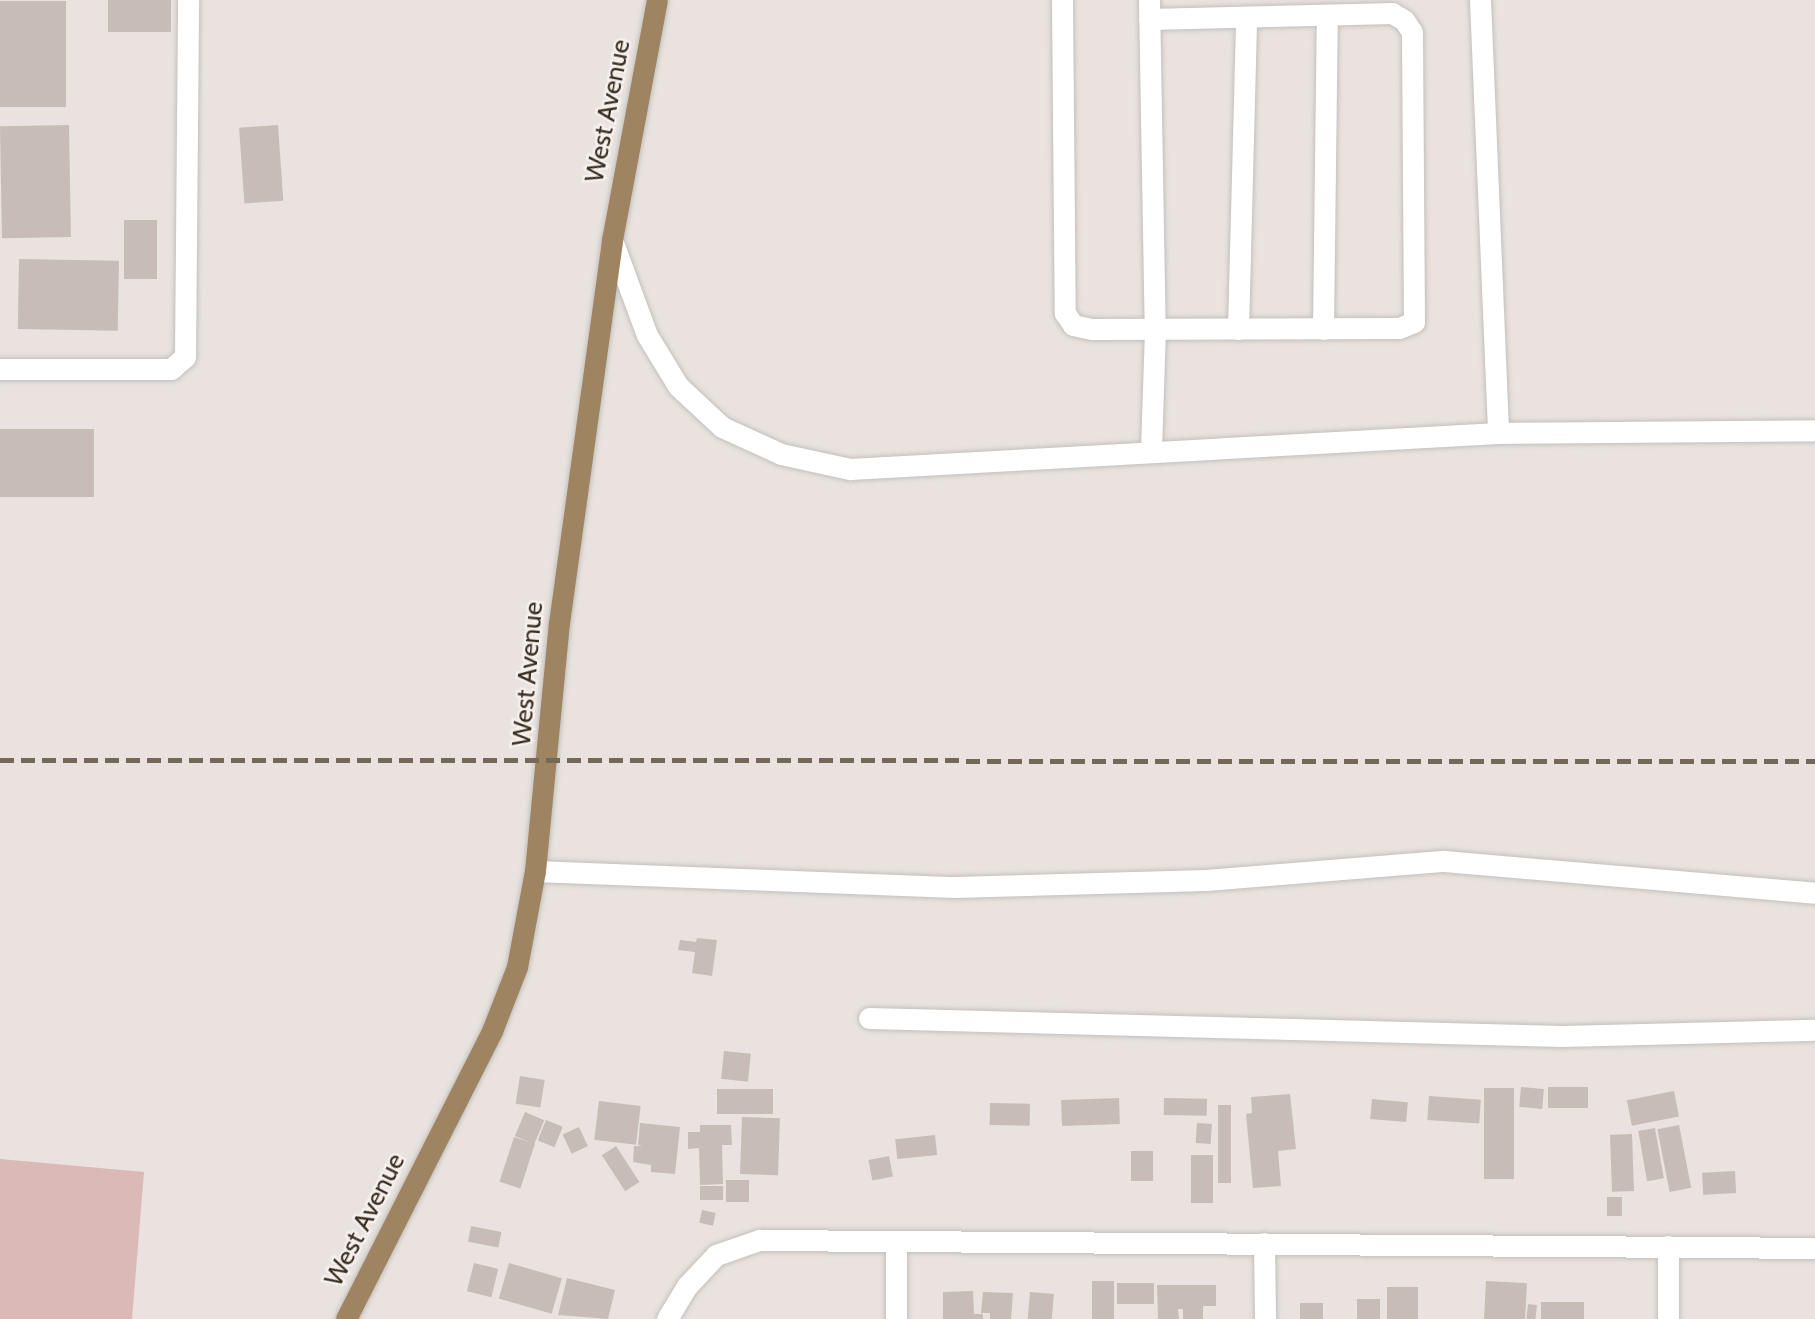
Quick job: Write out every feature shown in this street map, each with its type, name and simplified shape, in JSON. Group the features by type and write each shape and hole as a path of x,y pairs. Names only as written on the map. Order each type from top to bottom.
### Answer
{"main road":[{"name":"West Avenue","path":"346,1319 492,1031 517,967 535,871 559,623 612,240 657,0"}],"street":[{"path":"0,369 171,369 185,357 188,0"},
{"path":"1062,0 1065,313 1073,325 1092,329 1155,329 1238,329 1323,329 1399,328 1414,322 1417,308 1412,32 1392,13 1246,18 1149,10 1155,329 1151,452"},
{"path":"1480,0 1498,433"},
{"path":"1323,329 1327,16"},
{"path":"1238,329 1246,18"},
{"path":"612,240 647,335 678,386 722,427 781,454 850,469 1498,433 1815,430"},
{"path":"535,871 955,887 1206,880 1444,861 1815,893"},
{"path":"869,1018 1562,1036 1815,1030"},
{"path":"667,1319 687,1286 716,1255 759,1240 1815,1248"},
{"path":"896,1241 896,1319"},
{"path":"1265,1244 1265,1319"},
{"path":"1668,1246 1668,1319"}],"shaded area":[{"path":"0,1159 144,1172 132,1319 0,1319"}],"building":[{"path":"108,0 171,0 171,32 108,32"},
{"path":"0,1 66,1 66,107 0,107"},
{"path":"69,125 71,237 2,238 0,126"},
{"path":"278,125 283,201 244,204 239,128"},
{"path":"124,220 157,220 157,279 124,279"},
{"path":"19,259 119,261 118,331 18,329"},
{"path":"0,429 94,429 94,497 0,497"},
{"path":"697,938 717,940 712,976 692,973 695,952 678,950 680,940 696,942"},
{"path":"724,1051 751,1054 748,1082 721,1079"},
{"path":"520,1076 545,1080 540,1108 516,1104"},
{"path":"1521,1087 1544,1089 1542,1109 1519,1107"},
{"path":"1548,1087 1588,1087 1588,1108 1548,1108"},
{"path":"1484,1088 1514,1088 1514,1179 1484,1179"},
{"path":"717,1089 773,1089 773,1114 717,1114"},
{"path":"1674,1091 1679,1117 1632,1126 1627,1100"},
{"path":"1290,1094 1296,1149 1278,1151 1281,1186 1253,1188 1246,1114 1252,1113 1251,1097"},
{"path":"1429,1096 1481,1100 1479,1124 1427,1120"},
{"path":"1119,1098 1120,1124 1062,1126 1061,1100"},
{"path":"1164,1098 1207,1099 1207,1116 1164,1115"},
{"path":"1372,1099 1408,1102 1406,1122 1370,1119"},
{"path":"599,1101 641,1106 636,1145 594,1140"},
{"path":"990,1103 1030,1104 1030,1126 990,1125"},
{"path":"1218,1105 1231,1105 1231,1183 1218,1183"},
{"path":"525,1112 544,1120 534,1144 515,1136"},
{"path":"742,1117 780,1118 778,1175 740,1174"},
{"path":"546,1120 563,1127 554,1147 538,1140"},
{"path":"640,1123 680,1127 675,1174 651,1172 651,1165 633,1162 634,1146 642,1146 638,1145"},
{"path":"1197,1123 1212,1124 1211,1144 1196,1143"},
{"path":"700,1125 731,1125 732,1145 722,1145 723,1184 700,1185 699,1148 688,1149 688,1132 700,1132"},
{"path":"1679,1125 1691,1188 1670,1192 1657,1129"},
{"path":"579,1127 588,1146 572,1154 563,1135"},
{"path":"1655,1128 1664,1178 1647,1181 1638,1131"},
{"path":"1632,1134 1634,1191 1612,1192 1610,1135"},
{"path":"935,1135 937,1155 897,1159 895,1139"},
{"path":"514,1137 535,1144 520,1188 499,1182"},
{"path":"616,1146 639,1182 625,1191 602,1155"},
{"path":"1131,1151 1153,1151 1153,1181 1131,1181"},
{"path":"1191,1155 1213,1155 1213,1203 1191,1203"},
{"path":"889,1156 893,1177 872,1181 868,1160"},
{"path":"1735,1171 1736,1193 1703,1195 1702,1173"},
{"path":"726,1180 749,1180 749,1202 726,1202"},
{"path":"700,1186 723,1186 723,1200 700,1200"},
{"path":"1607,1197 1622,1197 1622,1216 1607,1216"},
{"path":"702,1210 716,1213 713,1226 699,1223"},
{"path":"471,1226 501,1232 498,1248 468,1242"},
{"path":"474,1263 498,1269 491,1297 467,1291"},
{"path":"509,1263 562,1278 552,1314 499,1299"},
{"path":"567,1278 615,1290 608,1319 558,1315"},
{"path":"1092,1281 1114,1281 1114,1319 1092,1319"},
{"path":"1486,1281 1527,1283 1525,1319 1484,1319"},
{"path":"1117,1283 1154,1283 1154,1304 1117,1304"},
{"path":"1157,1285 1216,1285 1216,1306 1203,1306 1203,1319 1183,1319 1183,1309 1178,1309 1179,1319 1158,1319"},
{"path":"1387,1287 1418,1287 1418,1319 1387,1319"},
{"path":"973,1291 974,1314 983,1314 983,1319 943,1319 943,1292"},
{"path":"983,1292 1013,1293 1011,1319 990,1319 990,1313 981,1313"},
{"path":"1030,1292 1054,1294 1052,1319 1028,1319"},
{"path":"1357,1299 1380,1299 1380,1319 1357,1319"},
{"path":"1541,1302 1584,1302 1584,1319 1541,1319"},
{"path":"1300,1303 1323,1303 1323,1319 1300,1319"},
{"path":"1528,1304 1537,1305 1535,1319 1526,1319"}],"railway":[{"path":"0,760 1815,761"}]}
